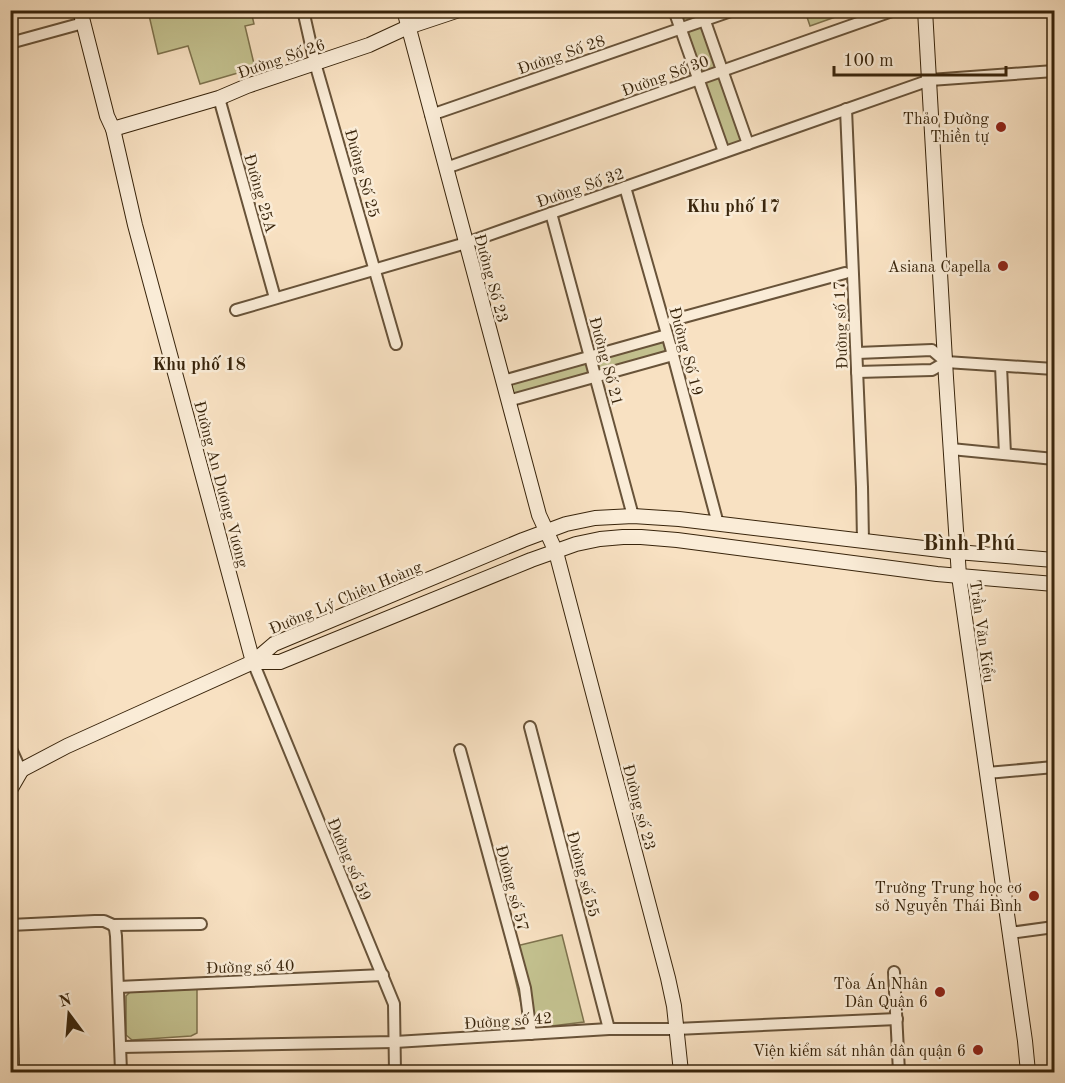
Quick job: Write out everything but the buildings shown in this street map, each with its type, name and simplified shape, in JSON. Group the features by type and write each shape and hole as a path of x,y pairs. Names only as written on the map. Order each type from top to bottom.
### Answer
{"main road":[{"name":"Đường Số 23","path":"404,10 539,514 556,552"},
{"name":"Đường Số 26","path":"112,129 219,98 369,45 408,27 459,10"},
{"name":"Trần Văn Kiểu","path":"926,10 959,576 1028,1072"},
{"name":"Đường An Dương Vương","path":"81,17 253,662"},
{"name":"Đường Lý Chiêu Hoàng","path":"253,662 274,644 547,531 595,518 633,516 957,552 1054,560"},
{"name":"Đường Lý Chiêu Hoàng","path":"253,662 280,662 531,560 576,544 600,539 640,537 959,576 1054,584"},
{"name":"Đường số 23","path":"556,552 668,978 674,1006 681,1072"},
{"path":"10,790 16,774 67,746 253,662"},
{"path":"10,966 12,1072"}],"street":[{"name":"Đường Số 25","path":"303,10 315,63 396,344"},
{"path":"674,10 724,152"},
{"name":"Đường Số 28","path":"431,115 680,29 703,16 735,10"},
{"name":"Đường Số 30","path":"446,168 896,10"},
{"path":"703,16 748,144"},
{"path":"10,43 81,17"},
{"path":"930,80 1054,70"},
{"name":"Đường Số 32","path":"236,310 466,243 930,80"},
{"name":"Đường 25A","path":"219,98 275,298"},
{"name":"Đường số 17","path":"846,110 863,540"},
{"name":"Đường Số 19","path":"626,187 718,524"},
{"name":"Đường Số 21","path":"551,213 633,516"},
{"path":"673,320 845,273"},
{"path":"503,381 667,335"},
{"path":"857,353 932,350 946,362"},
{"path":"508,401 673,355"},
{"path":"857,372 932,370 946,362 1054,369"},
{"path":"1001,366 1005,454"},
{"path":"951,449 1054,459"},
{"name":"Đường số 59","path":"253,662 394,1004 395,1072"},
{"name":"Đường số 55","path":"530,727 609,1029"},
{"path":"10,747 16,774"},
{"name":"Đường số 57","path":"460,750 525,988 531,1035"},
{"path":"987,773 1054,767"},
{"path":"10,925 95,921 104,921 113,925 201,924"},
{"path":"113,925 116,936 121,1072"},
{"path":"1010,933 1054,927"},
{"path":"894,972 899,1072"},
{"name":"Đường số 40","path":"118,987 382,975"},
{"name":"Đường số 42","path":"121,1047 394,1042 609,1029 676,1029 897,1019"}],"shaded area":[{"path":"148,11 251,11 254,24 245,26 255,68 200,84 188,46 158,54"},
{"path":"678,11 696,11 699,18 683,23"},
{"path":"805,11 840,11 841,15 810,26"},
{"path":"702,25 717,68 701,74 686,31"},
{"path":"720,76 742,141 727,146 704,82"},
{"path":"665,340 668,352 599,371 595,360"},
{"path":"588,362 591,374 514,395 510,383"},
{"path":"562,935 584,1022 527,1029 508,948"},
{"path":"197,989 197,1033 191,1036 132,1040 126,1035 126,996 130,992"}],"place":[{"name":"Thảo Đường Thiền tự","path":"1001,127"},
{"name":"Asiana Capella","path":"1003,266"},
{"name":"Trường Trung học cơ sở Nguyễn Thái Bình","path":"1034,896"},
{"name":"Tòa Án Nhân Dân Quận 6","path":"940,992"},
{"name":"Viện kiểm sát nhân dân quận 6","path":"978,1050"}],"district":[{"name":"Khu phố 17","path":"733,206"},
{"name":"Khu phố 18","path":"199,364"},
{"name":"Bình Phú","path":"969,542"}]}
